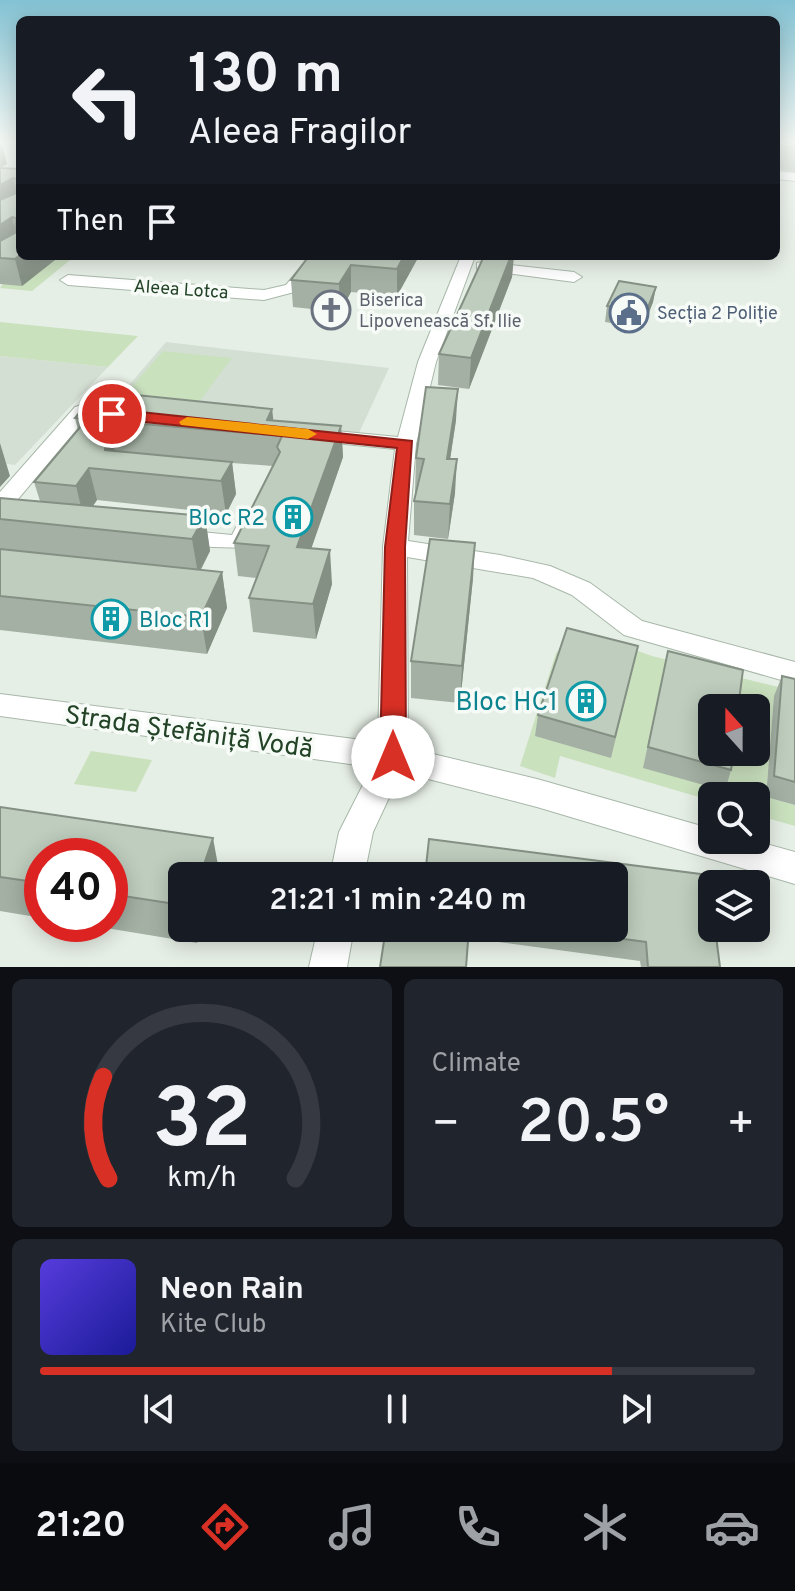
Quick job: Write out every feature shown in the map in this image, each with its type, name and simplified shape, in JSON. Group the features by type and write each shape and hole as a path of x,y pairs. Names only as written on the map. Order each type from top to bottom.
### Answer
{"street":[{"name":"Aleea Lotca","path":"68,280 264,295 292,288 315,260"},
{"path":"350,862 356,832 393,757 395,547 406,444 427,362 467,260 574,277"},
{"path":"5,516 82,411 127,416"},
{"path":"292,433 406,444"},
{"path":"150,535 240,543 257,507"},
{"path":"395,547 530,570 563,579 604,602 612,615 633,628 795,673"},
{"name":"Strada Ștefăniță Vodă","path":"0,705 393,757 537,793 795,868"},
{"path":"328,967 333,942"}],"shaded area":[{"path":"166,342 389,368 359,433 196,416 117,399"},
{"path":"0,356 108,367 15,465 0,463"}],"green space":[{"path":"21,260 70,260 32,291 0,288"},
{"path":"0,322 138,336 108,367 0,356"},
{"path":"163,351 232,358 196,406 122,398"},
{"path":"604,639 652,656 795,691 774,697 770,747 770,694 707,694 663,671 644,767 698,757 698,766 768,766 767,782 698,782 698,797 560,756 555,778 520,766 556,653 564,643"},
{"path":"91,751 152,760 136,792 74,784"},
{"path":"770,798 795,805 795,826 770,819"}],"building":[{"path":"16,193 16,218 12,217 0,225 0,200"},
{"path":"16,218 16,258 0,258 0,241 15,233"},
{"path":"306,260 402,260 397,269 351,265 339,284 291,280"},
{"path":"482,260 509,260 471,358 439,354"},
{"path":"619,281 656,287 646,312 607,306"},
{"path":"426,387 458,389 447,459 457,459 450,504 414,501 424,459 416,458"},
{"path":"97,391 272,409 267,420 341,426 297,547 330,550 313,604 249,598 269,546 234,543 280,452 277,447 282,436 108,421 105,450 232,462 221,481 89,468 76,486 34,482 87,419 75,418"},
{"path":"0,498 205,516 192,539 0,519"},
{"path":"430,539 475,543 462,666 411,661"},
{"path":"0,549 222,572 201,617 0,596"},
{"name":"Bloc HC1","path":"567,628 638,646 615,737 538,715"},
{"path":"668,651 743,670 740,694 698,694 698,761 648,747"},
{"path":"782,676 795,679 795,782 774,776"},
{"path":"0,807 213,838 205,862 168,862 168,903 128,897 128,838 24,838 24,880 0,877"},
{"path":"429,839 607,862 427,862"},
{"path":"628,865 698,874 698,942 717,942 720,967 648,967 646,942 628,940"},
{"path":"384,942 468,942 466,967 380,967"}],"slow traffic":[{"path":"187,422 308,434"}],"place":[{"name":"Biserica Lipovenească Sf. Ilie","path":"331,310"},
{"name":"Secția 2 Poliție","path":"629,313"},
{"name":"Bloc R2","path":"293,517"},
{"name":"Bloc R1","path":"111,619"},
{"name":"Bloc HC1","path":"586,701"}],"route":[{"path":"112,414 406,444 395,547 393,757"}]}
